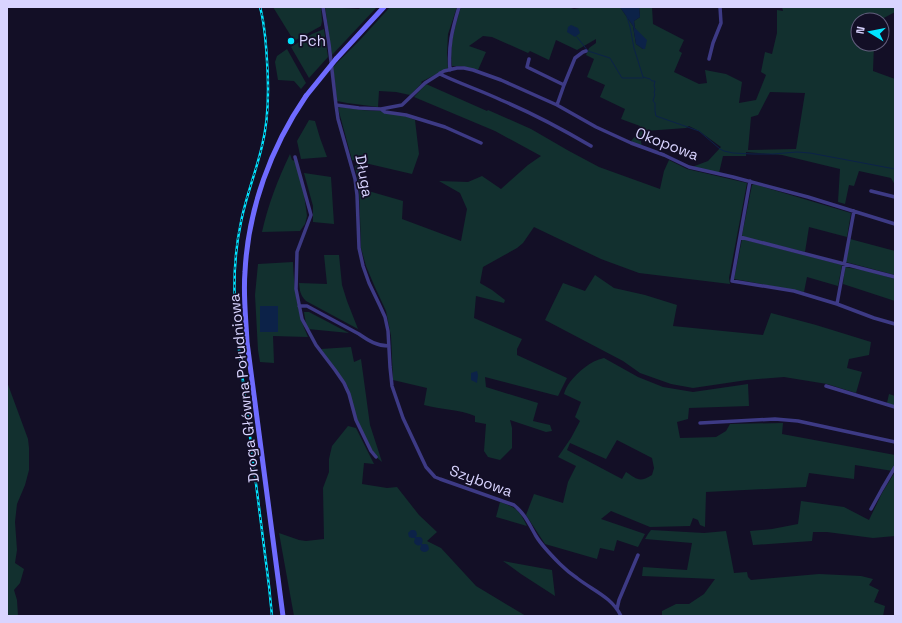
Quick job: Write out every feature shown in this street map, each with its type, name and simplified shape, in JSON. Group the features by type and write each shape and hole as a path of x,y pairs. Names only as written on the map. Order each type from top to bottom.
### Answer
{"main road":[{"name":"Droga Główna Południowa","path":"283,616 247,342 244,299 248,240 263,182 272,158 298,108 336,59 384,7"}],"street":[{"name":"Długa","path":"322,7 329,44 338,119 355,179 360,248 363,266 369,283 385,317 389,346"},
{"path":"450,70 449,56 451,35 459,7"},
{"path":"709,59 713,43 721,23 720,7"},
{"path":"556,105 575,58 582,52 586,51"},
{"path":"529,59 527,67 564,85"},
{"name":"Okopowa","path":"336,104 359,108 381,109 402,105 424,83 444,71 457,68 473,70 501,80 556,105 603,130 689,167 750,181 808,197 895,224"},
{"path":"440,73 448,78 513,105 592,146"},
{"name":"Okopowa","path":"381,109 385,112 406,115 444,127 481,143"},
{"path":"295,157 310,215 296,252 296,289 302,319 316,345 344,383 349,394 356,420 371,451 376,457"},
{"path":"750,181 732,280 794,292 837,304 895,324"},
{"path":"871,191 895,197"},
{"path":"837,304 854,211"},
{"path":"740,237 895,277"},
{"path":"299,306 307,306 375,344 389,346"},
{"name":"Szybowa","path":"389,346 392,386 403,418 426,467 435,477 514,505 521,511 543,546 561,565 576,578 599,592 617,609 621,616"},
{"path":"826,386 895,407"},
{"path":"700,423 775,419 798,421 895,442"},
{"path":"871,509 895,467"},
{"path":"617,609 619,600 638,555"}],"green space":[{"path":"273,7 321,7 321,26 294,41"},
{"path":"325,7 359,9 361,7 377,7 332,55"},
{"path":"390,7 457,7 448,34 448,68 421,82 422,83 410,95 379,91 378,107 337,101 333,67"},
{"path":"461,7 568,7 574,9 585,7 620,7 633,26 636,44 645,49 635,28 634,21 640,17 639,7 652,7 653,24 684,40 679,51 682,53 674,72 699,84 707,83 705,70 726,74 742,82 739,103 756,100 766,75 761,72 765,52 772,54 777,33 777,10 783,11 782,7 895,7 895,12 890,15 890,12 850,12 850,52 874,52 873,71 895,79 895,185 891,178 859,171 854,186 849,185 845,204 838,202 840,169 782,155 746,152 746,156 723,156 719,173 692,167 708,161 721,147 699,131 689,126 686,128 645,131 641,142 642,146 631,141 638,133 640,126 621,119 625,109 600,97 605,85 587,77 594,59 586,55 589,48 596,43 596,39 577,50 556,40 549,60 530,51 528,53 492,37 483,36 469,46 486,52 478,70 461,66 452,66 451,51","holes":["770,92 805,93 796,149 748,150 751,117 758,115"]},
{"path":"324,29 328,57 309,78 291,47 312,34"},
{"path":"287,49 306,83 301,89 294,81 278,80 275,62 277,56"},
{"path":"426,84 531,129 599,167 660,189 664,171 669,160 687,169 747,183 729,278 730,284 639,273 601,259 534,227 523,243 517,248 483,267 480,283 505,300 504,303 476,296 474,318 522,339 517,349 517,355 567,378 558,396 485,377 486,387 538,403 533,421 550,425 552,431 546,432 510,420 512,428 512,448 500,460 488,457 484,451 486,424 475,422 475,416 469,414 424,405 427,388 393,380 391,336 386,311 366,266 361,248 359,186 355,166 358,165 365,190 403,201 402,219 461,241 467,209 460,193 439,181 468,182 482,176 501,189 528,165 541,156 495,131 414,97"},
{"path":"341,107 380,111 405,116 415,120 419,154 412,174 352,160 338,108"},
{"path":"309,120 315,121 327,157 301,159 297,141"},
{"path":"290,154 292,160 295,161 304,194 307,216 305,224 300,231 262,232 274,192"},
{"path":"304,173 331,177 334,224 313,222 313,206"},
{"path":"754,184 851,213 847,237 809,227 805,252 743,237 742,235 752,185"},
{"path":"742,239 842,265 838,286 807,277 804,292 734,279"},
{"path":"850,239 895,251 895,275 846,262"},
{"path":"324,255 339,255 342,285 358,329 306,301 301,295 299,283 327,284"},
{"path":"293,262 297,300 301,319 308,337 273,336 274,363 260,362 255,295 258,264"},
{"path":"845,267 867,271 895,279 895,301 843,284"},
{"path":"595,275 614,288 645,295 677,305 673,326 763,335 771,313 871,342 869,355 849,359 847,368 862,372 856,393 827,384 784,377 747,380 693,388 671,384 640,373 623,361 545,320 563,283 585,291"},
{"path":"304,312 309,312 349,333 308,329"},
{"path":"351,347 354,362 361,359 370,425 382,462 375,456 358,423 348,387 321,349"},
{"path":"604,358 638,377 663,387 693,392 748,384 749,406 689,408 688,419 677,422 680,438 716,437 726,431 730,424 783,423 782,434 895,455 895,467 893,471 855,465 854,479 809,473 806,487 706,492 705,527 700,525 698,520 693,518 690,526 650,527 611,511 601,519 645,534 638,547 617,540 614,551 600,548 597,559 545,544 526,515 534,494 563,503 568,482 576,466 558,457 580,421 575,417 581,402 564,394 568,385 577,374 589,364","holes":["617,440 652,458 654,468 652,475 644,479 638,479 626,472 622,479 567,450 570,443 606,459"]},
{"path":"7,382 28,439 29,448 29,470 25,485 17,504 15,522 17,550 15,563 24,569 20,583 14,590 17,600 18,616 7,616"},
{"path":"889,394 895,396 895,406 887,403"},
{"path":"348,426 356,428 374,464 364,463 362,484 387,488 397,487 419,515 437,532 427,541 441,548 476,586 526,616 294,616 279,533 306,541 324,539 323,488 329,472 329,459 332,446"},
{"path":"895,472 895,536 873,538 827,532 813,532 812,541 753,545 750,531 798,524 801,501 844,507 869,520 882,493"},
{"path":"500,502 517,510 527,526 496,517"},
{"path":"651,530 704,533 726,531 734,573 747,572 748,577 751,580 819,574 861,576 873,579 869,585 879,590 874,602 885,606 883,616 662,616 662,611 676,604 689,604 704,594 715,579 642,576 643,567 687,570 692,543 645,539"},
{"path":"503,561 552,570 555,596 521,574"}],"water":[{"path":"620,7 639,7 640,17 634,21 635,28 647,40 645,49 636,44 633,26"},
{"path":"571,25 578,28 580,33 575,37 567,32 568,27"},
{"path":"260,306 278,306 278,332 260,332"},
{"path":"477,371 477,383 471,380 471,373"},
{"path":"411,530 416,531 416,537 422,538 422,544 428,545 429,549 427,551 422,551 420,549 421,545 414,543 415,538 409,537 408,533"}],"waterway":[{"path":"627,17 634,48 643,77 655,81 655,94 653,101 655,103 656,116 699,131 720,149 733,153 810,153 895,169"},
{"path":"577,37 588,51 610,58 622,78 643,78"}],"railway":[{"path":"260,7 266,48 268,104 262,146 243,212 238,236 234,292 237,334 272,616"}],"place":[{"name":"Pch","path":"291,41"}]}
